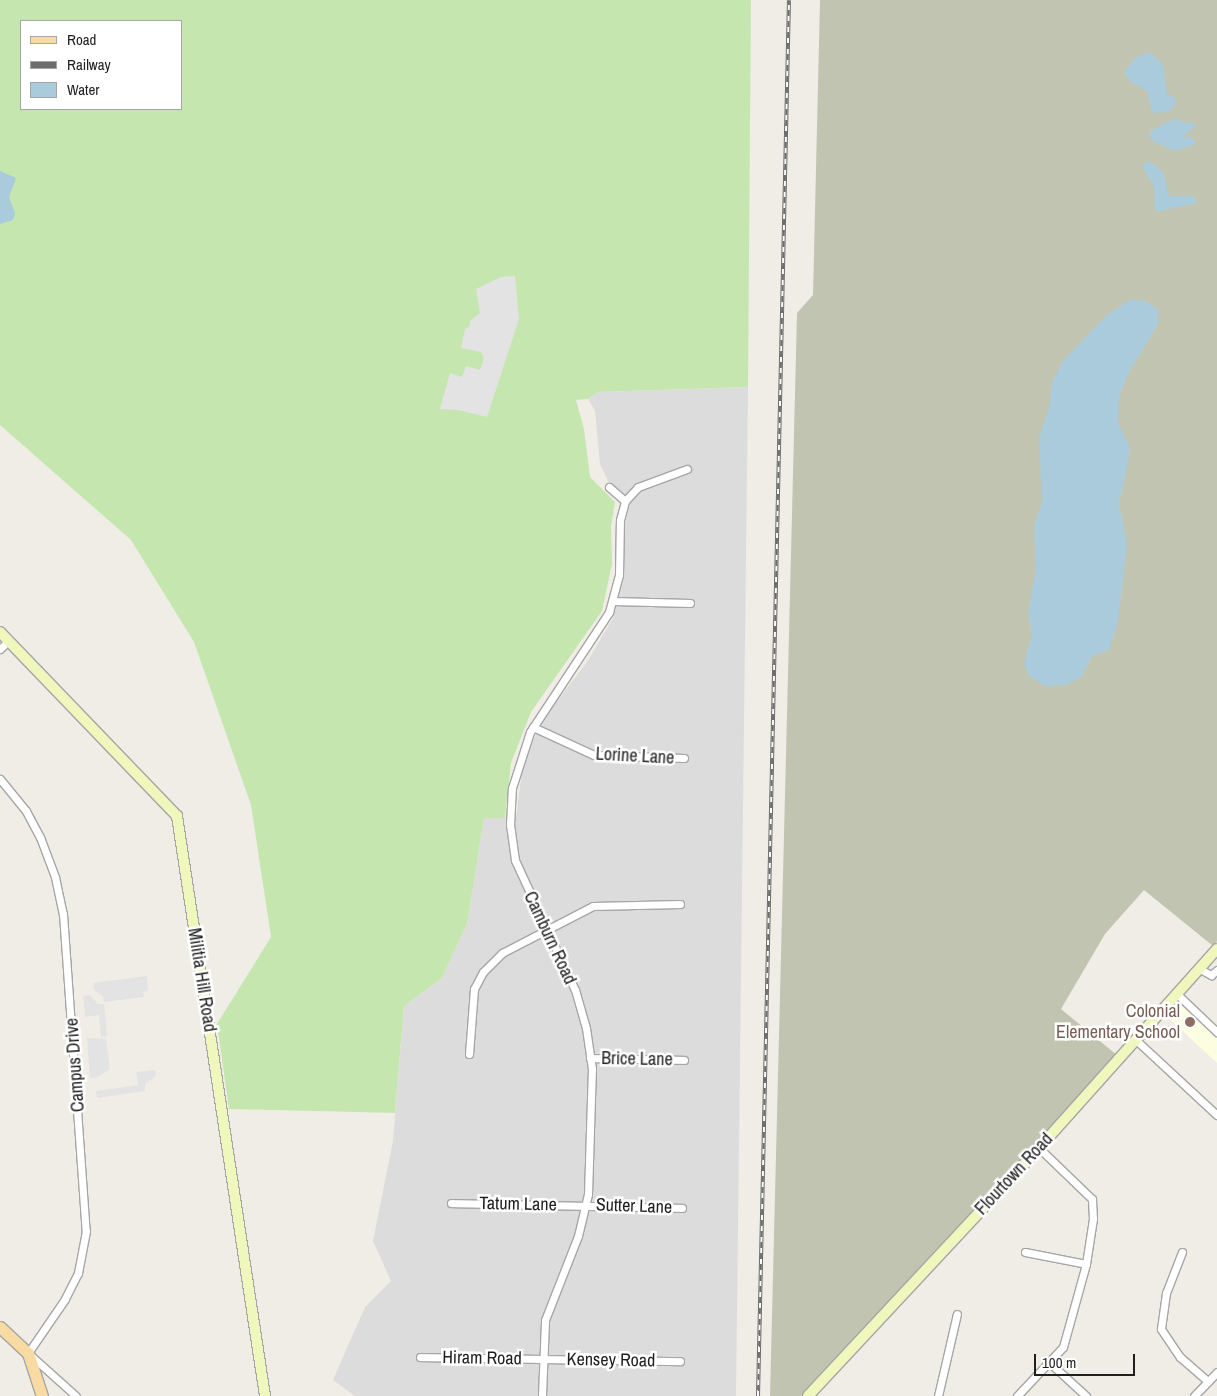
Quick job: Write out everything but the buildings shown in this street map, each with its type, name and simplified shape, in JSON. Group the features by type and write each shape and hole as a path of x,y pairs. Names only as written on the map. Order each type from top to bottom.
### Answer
{"main road":[{"path":"0,1327 28,1353 42,1396"}],"street":[{"path":"609,488 625,501 638,487 687,469"},
{"name":"Camburn Road","path":"542,1396 545,1320 578,1236 586,1205 592,1129 590,1058 575,990 519,872 510,825 512,788 524,744 533,727 596,636 613,601 619,575 620,520 625,501"},
{"path":"613,601 690,603"},
{"name":"Militia Hill Road","path":"0,632 177,816 265,1396"},
{"path":"0,649 8,641"},
{"name":"Lorine Lane","path":"533,727 594,756 684,758"},
{"name":"Campus Drive","path":"0,779 21,804 40,837 60,898 87,1214 78,1273 65,1299 28,1353"},
{"path":"469,1054 473,996 483,972 502,953 592,906 680,904"},
{"name":"Flourtown Road","path":"808,1396 1137,1041 1217,948"},
{"path":"1200,969 1211,975 1217,970"},
{"path":"1178,995 1217,1032"},
{"path":"1137,1041 1217,1115"},
{"name":"Brice Lane","path":"590,1058 684,1060"},
{"path":"1017,1396 1063,1347 1086,1264 1093,1219 1092,1199 1039,1148"},
{"name":"Tatum Lane","path":"451,1203 586,1205"},
{"name":"Sutter Lane","path":"586,1205 682,1208"},
{"path":"1024,1252 1086,1264"},
{"path":"1182,1252 1166,1293 1161,1329 1180,1357 1208,1381"},
{"path":"938,1396 957,1314"},
{"path":"28,1353 76,1396"},
{"name":"Hiram Road","path":"420,1356 543,1359"},
{"name":"Kensey Road","path":"543,1359 680,1361"},
{"path":"1050,1363 1086,1396"},
{"path":"1194,1396 1217,1372"}],"shaded area":[{"path":"820,0 1217,0 1217,941 1213,946 1144,890 1105,934 1061,1009 1118,1056 801,1396 770,1396 797,313 813,295"},
{"path":"515,276 519,319 487,417 458,410 440,409 450,373 462,377 466,366 480,370 484,358 481,352 461,348 465,329 470,326 470,321 480,313 476,289 501,277"},
{"path":"748,387 736,1396 355,1396 333,1380 365,1307 391,1281 373,1241 393,1141 404,1006 442,978 467,924 484,817 516,818 522,771 530,745 550,710 587,662 613,618 623,572 625,523 631,501 608,481 600,464 595,411 588,399 598,392"},
{"path":"147,976 148,991 143,992 144,997 104,1002 103,996 94,990 93,983"},
{"path":"90,995 98,1004 104,1004 107,1036 101,1037 99,1015 85,1017 83,996"},
{"name":"Colonial Elementary School","path":"1178,995 1217,1032 1217,1063 1162,1012"},
{"path":"87,1038 106,1039 110,1069 96,1078 90,1078"},
{"path":"155,1070 156,1076 145,1084 145,1091 97,1098 96,1091 138,1085 136,1072"}],"green space":[{"path":"0,0 751,0 748,387 598,392 588,399 576,400 584,429 590,477 615,502 611,527 612,564 602,611 531,712 511,763 505,818 484,818 467,924 442,978 404,1006 395,1113 229,1109 217,1024 271,937 251,805 194,642 131,540 0,425"}],"water":[{"path":"1149,52 1163,64 1167,94 1173,96 1177,102 1169,112 1152,113 1147,91 1131,82 1124,73 1135,58"},
{"path":"1174,119 1197,125 1181,138 1192,137 1196,144 1174,151 1153,141 1149,135 1152,130"},
{"path":"1149,161 1163,172 1169,196 1194,196 1197,203 1155,212 1154,187 1142,166"},
{"path":"0,171 16,178 9,197 15,213 13,220 0,224"},
{"path":"1130,300 1145,301 1158,309 1158,324 1128,374 1119,396 1118,423 1129,445 1129,458 1119,504 1127,544 1118,622 1109,650 1092,656 1081,677 1066,685 1045,686 1029,676 1024,663 1032,634 1028,614 1036,569 1034,525 1042,503 1039,438 1049,408 1052,383 1062,362 1107,315"}],"railway":[{"path":"758,1396 789,0"}],"place":[{"name":"Colonial Elementary School","path":"1190,1022"}]}
